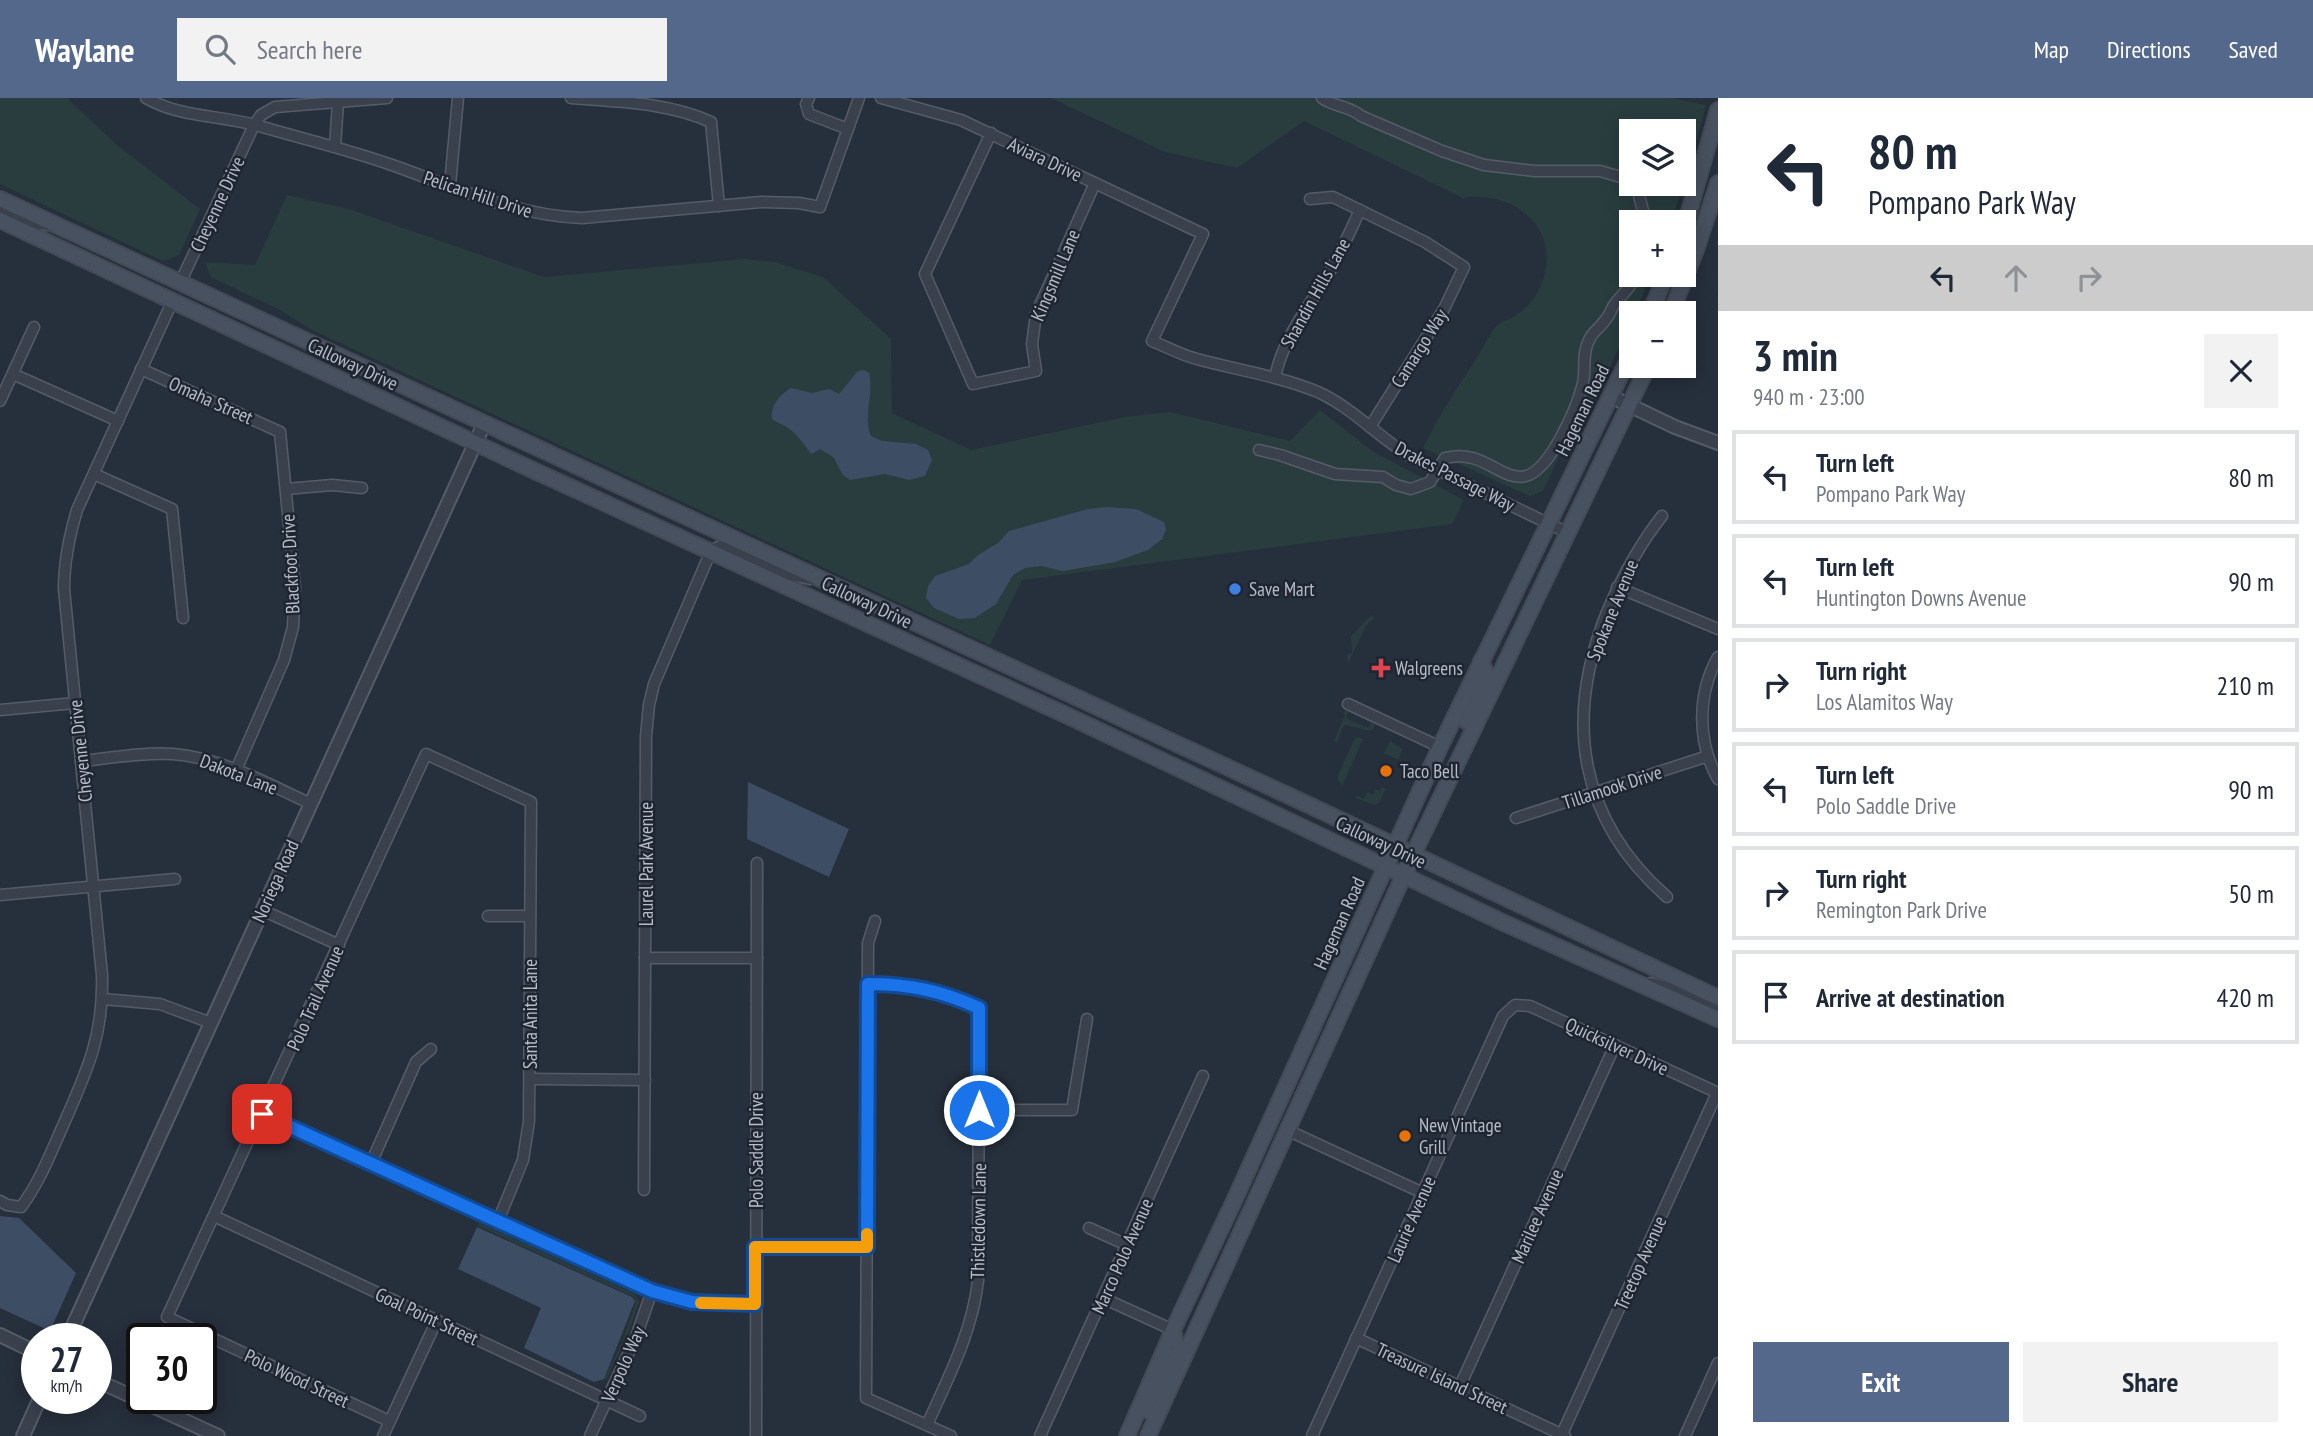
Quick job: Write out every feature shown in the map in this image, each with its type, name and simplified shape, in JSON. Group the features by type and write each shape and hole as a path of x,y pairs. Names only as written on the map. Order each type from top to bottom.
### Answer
{"main road":[{"path":"1690,210 1718,110"},
{"path":"1676,301 1718,183"},
{"name":"Calloway Drive","path":"0,199 1395,845 1718,998"},
{"name":"Calloway Drive","path":"0,220 1718,1019"},
{"path":"81,257 103,260 162,286 180,284"},
{"path":"173,300 189,297 247,325 280,330"},
{"name":"Hageman Road","path":"1130,1432 1173,1330 1440,747 1619,378"},
{"name":"Hageman Road","path":"1146,1436 1456,763 1642,378"},
{"path":"1456,763 1459,737 1487,675 1481,661"},
{"path":"1287,1130 1281,1117 1312,1043 1316,1021"},
{"path":"1203,1315 1197,1302 1228,1232 1234,1201"},
{"path":"1146,1436 1146,1418 1177,1348 1173,1330"}],"street":[{"name":"Pelican Hill Drive","path":"146,98 180,113 232,119 335,147 521,210 558,217 582,218 780,202 820,207 848,129"},
{"path":"254,125 261,115 275,107 387,98"},
{"path":"450,185 458,98"},
{"path":"571,98 657,106 694,114 711,121 719,206"},
{"path":"809,98 806,104 808,114 848,129 859,98"},
{"name":"Aviara Drive","path":"881,98 942,113 991,133 1203,233 1152,341"},
{"path":"1322,98 1330,104 1356,111 1361,116 1442,151 1484,165 1535,171 1600,171 1619,177"},
{"path":"335,147 338,102"},
{"name":"Cheyenne Drive","path":"180,284 254,125"},
{"name":"Kingsmill Lane","path":"991,133 925,274 973,384 1035,371 1032,344 1038,307 1096,183"},
{"path":"1310,199 1333,197 1360,210"},
{"path":"0,209 27,222 61,228"},
{"name":"Camargo Way","path":"1360,210 1425,242 1465,267 1444,309 1370,427"},
{"name":"Shandin Hills Lane","path":"1275,378 1288,339 1331,270 1360,210"},
{"path":"1259,450 1335,474 1382,477 1410,489 1430,482 1445,458 1463,455 1522,477 1537,470 1560,442 1583,385 1584,355 1588,342 1628,287"},
{"name":"Cheyenne Drive","path":"0,1201 21,1206 35,1188 93,1056 98,1037 103,999 64,569 70,533 173,300"},
{"path":"0,401 34,327"},
{"name":"Drakes Passage Way","path":"1152,341 1195,358 1275,378 1321,394 1339,403 1402,452 1568,533"},
{"name":"Omaha Street","path":"141,369 280,432"},
{"path":"13,373 118,421"},
{"path":"1610,396 1675,427 1718,443"},
{"name":"Noriega Road","path":"74,1323 484,424"},
{"name":"Blackfoot Drive","path":"236,769 284,660 293,628 295,587 280,432"},
{"path":"94,474 172,509 183,618"},
{"path":"286,489 331,485 362,488"},
{"name":"Spokane Avenue","path":"1662,516 1635,552 1617,587 1597,638 1586,679 1583,704 1585,747 1595,793 1606,821 1621,847 1650,882 1667,897"},
{"path":"711,551 720,546 784,574 821,581"},
{"name":"Laurel Park Avenue","path":"644,1190 646,736 649,705 660,667 711,551"},
{"path":"1617,587 1718,629"},
{"path":"1718,657 1710,675 1702,709 1704,739 1718,779"},
{"path":"0,710 75,703"},
{"path":"1348,704 1440,747"},
{"name":"Dakota Lane","path":"81,761 171,754 214,762 236,769 311,804"},
{"name":"Santa Anita Lane","path":"426,754 531,802 529,1121 523,1160 498,1221"},
{"name":"Polo Trail Avenue","path":"167,1317 426,754"},
{"name":"Tillamook Drive","path":"1516,818 1708,756"},
{"name":"Polo Saddle Drive","path":"756,1436 757,863"},
{"path":"0,895 175,878"},
{"path":"262,910 339,945"},
{"path":"488,916 530,916"},
{"path":"875,921 868,943 866,1398 951,1436"},
{"path":"645,958 757,958"},
{"path":"1623,976 1675,990 1718,1009"},
{"name":"Thistledown Lane","path":"868,984 926,989 956,997 979,1008 976,1300 966,1336 927,1425"},
{"path":"103,999 160,1004 211,1023"},
{"name":"Quicksilver Drive","path":"1515,1005 1530,1006 1718,1093"},
{"name":"Laurie Avenue","path":"1312,1436 1503,1016 1515,1005"},
{"path":"979,1110 1072,1110 1087,1019"},
{"name":"Marilee Avenue","path":"1460,1386 1615,1045"},
{"path":"371,1163 415,1062 431,1049"},
{"name":"Marco Polo Avenue","path":"1040,1436 1203,1076"},
{"path":"530,1079 645,1080"},
{"name":"Treetop Avenue","path":"1564,1435 1718,1093"},
{"path":"262,1114 652,1291 692,1302 755,1304"},
{"path":"1287,1130 1423,1193"},
{"name":"Goal Point Street","path":"214,1216 640,1416"},
{"path":"1089,1228 1127,1245"},
{"path":"755,1247 867,1247"},
{"name":"Verpolo Way","path":"590,1436 636,1337 652,1291"},
{"path":"1102,1298 1173,1330"},
{"name":"Polo Wood Street","path":"167,1317 389,1422"},
{"path":"383,1436 437,1320"},
{"path":"0,1335 21,1345"},
{"name":"Treasure Island Street","path":"1356,1338 1564,1435"},
{"path":"1685,1436 1718,1363"},
{"path":"112,1387 218,1436"},
{"path":"23,1436 33,1414"}],"green space":[{"path":"0,98 67,98 118,146 200,209 179,255 163,261 0,184"},
{"path":"1051,98 1670,98 1706,105 1696,144 1696,119 1619,119 1619,196 1680,196 1675,210 1619,210 1619,287 1646,287 1640,301 1619,301 1619,348 1596,397 1574,425 1543,491 1530,496 1423,448 1494,329 1522,311 1539,290 1546,265 1546,247 1540,231 1517,207 1482,197 1463,198 1304,121 1237,168 1165,152"},
{"path":"287,195 349,209 544,277 746,259 774,262 823,277 891,339 892,413 971,450 1125,417 1170,412 1290,441 1320,410 1372,451 1464,500 1452,524 1022,580 990,645 310,329 280,310 211,277 205,262 255,265"},
{"path":"1369,610 1374,618 1367,624 1348,663 1347,654 1352,653 1351,636 1372,615"},
{"path":"1345,711 1349,713 1346,718 1368,728 1370,723 1375,725 1373,730 1344,725 1337,742 1334,741"},
{"path":"1355,738 1363,739 1342,786 1338,775"},
{"path":"1390,741 1402,749 1399,760 1384,753"},
{"path":"1382,787 1386,789 1375,805 1355,798 1356,795 1364,799 1367,792 1373,795 1375,789 1380,791"},
{"path":"479,1223 635,1294 639,1302 628,1334 606,1380 604,1379 622,1343 636,1301 634,1297 478,1226"}],"water":[{"path":"858,371 869,373 870,381 868,421 871,436 882,441 916,444 928,450 932,460 925,476 909,480 885,474 850,480 843,475 833,457 820,449 811,454 794,433 772,419 777,401 791,388 812,393 829,389 839,394"},
{"path":"1088,509 1136,509 1164,522 1166,530 1162,539 1148,550 1115,562 1063,571 1041,566 1025,568 1013,575 996,604 975,618 959,619 934,608 926,598 928,586 935,576 969,564 998,543 1009,531"},
{"path":"748,782 849,829 829,877 747,839"},
{"path":"0,1216 19,1218 76,1273 54,1323 33,1323 0,1308"},
{"path":"477,1227 632,1297 635,1301 604,1379 594,1382 524,1348 541,1308 458,1269"}],"slow traffic":[{"path":"701,1303 755,1304 755,1247 867,1247 867,1234"}],"place":[{"name":"Save Mart","path":"1235,589"},
{"name":"Walgreens","path":"1381,668"},
{"name":"Taco Bell","path":"1386,771"},
{"name":"New Vintage Grill","path":"1405,1136"}],"route":[{"path":"262,1114 652,1291 692,1302 755,1304 755,1247 867,1247 868,984 936,991 979,1008 979,1110"}]}
